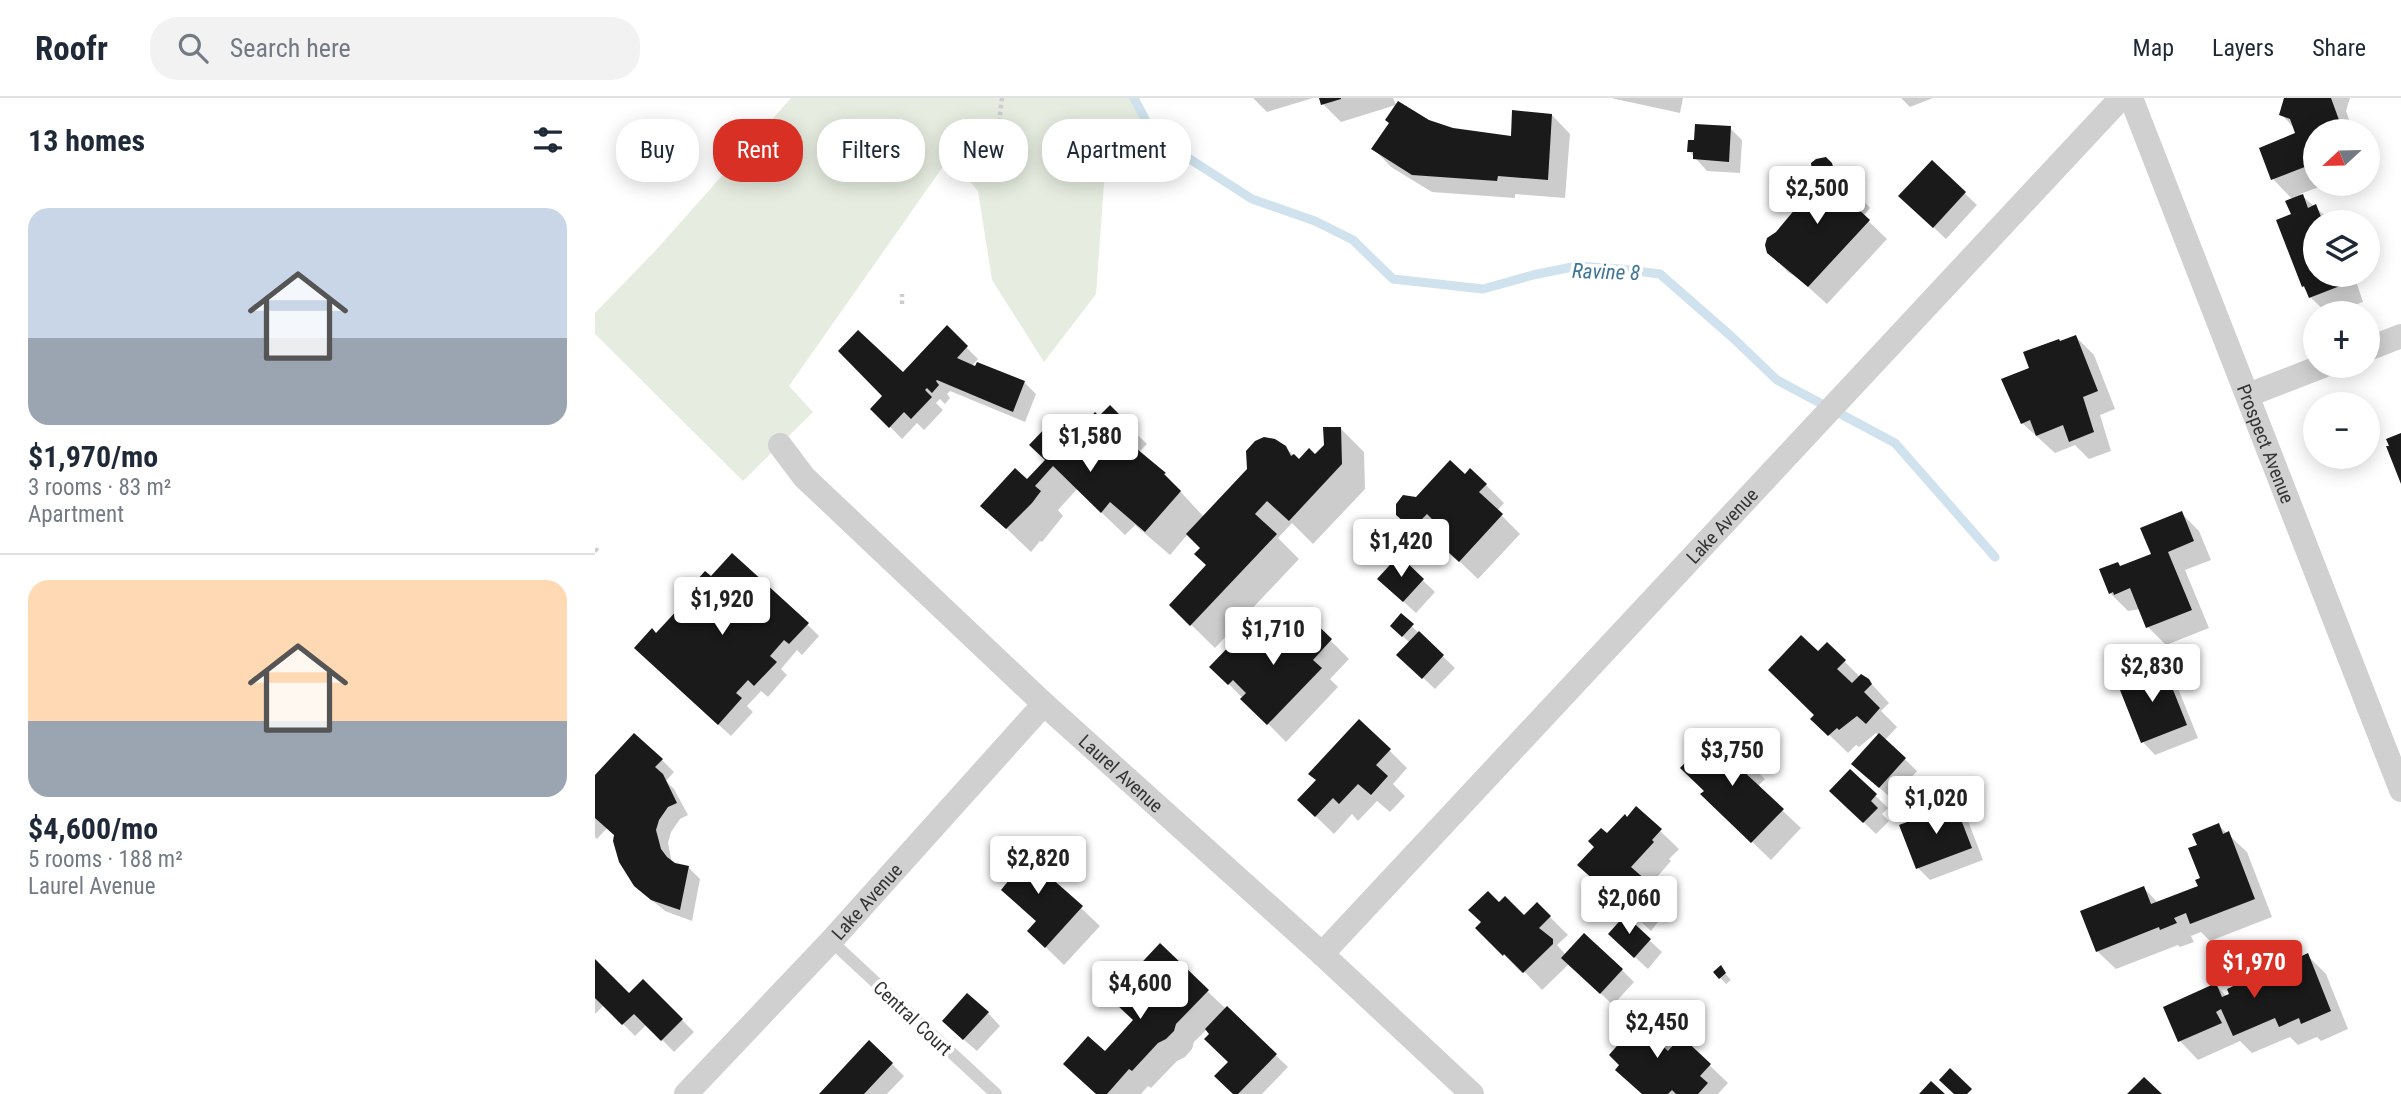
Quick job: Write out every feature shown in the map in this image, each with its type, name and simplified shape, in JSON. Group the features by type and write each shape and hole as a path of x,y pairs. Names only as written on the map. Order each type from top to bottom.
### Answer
{"street":[{"name":"Lake Avenue","path":"1322,954 2120,98"},
{"name":"Prospect Avenue","path":"2130,98 2401,790"},
{"path":"2380,344 2401,336"},
{"path":"2248,395 2303,374"},
{"name":"Laurel Avenue","path":"780,445 804,477 1044,704 1322,954 1472,1094"},
{"name":"Lake Avenue","path":"686,1094 831,941 1044,704"}],"lane":[{"name":"Central Court","path":"831,941 996,1094"}],"path":[{"path":"1000,119 1002,98"},
{"path":"902,295 902,304"}],"shaded area":[{"path":"791,98 1134,98 1145,119 1042,119 1042,182 1105,182 1096,294 1044,362 992,280 978,191 970,182 1028,182 1028,119 939,119 939,172 789,386 813,412 743,481 595,334 595,313 716,182 803,182 803,119 772,119"}],"building":[{"path":"1319,98 1341,98 1341,99 1321,105"},
{"path":"2284,98 2331,98 2339,119 2303,119 2303,168 2271,180 2259,148 2295,133 2290,119 2279,115"},
{"path":"1398,101 1429,120 1453,128 1511,136 1512,110 1552,114 1548,180 1498,176 1497,181 1412,175 1371,149 1389,123 1385,120"},
{"path":"1695,124 1731,126 1729,162 1693,159 1693,152 1687,152 1688,140 1694,140"},
{"path":"1826,157 1832,163 1834,171 1853,189 1845,197 1870,220 1808,287 1767,253 1765,245 1767,238 1776,232 1807,195 1803,192 1816,176 1812,173 1811,163"},
{"path":"1932,160 1966,192 1933,228 1898,196"},
{"path":"2303,194 2308,208 2316,204 2318,210 2303,210 2302,287 2276,220 2291,214 2285,201"},
{"path":"2304,287 2337,287 2309,298"},
{"path":"947,325 968,346 957,358 975,366 977,362 1025,381 1013,412 937,380 939,385 932,393 927,388 925,390 932,397 911,419 904,412 889,428 870,409 882,396 838,351 858,330 903,372"},
{"path":"2076,335 2098,391 2083,397 2094,432 2069,442 2063,425 2036,436 2030,420 2021,424 2001,379 2029,368 2023,352"},
{"path":"1110,405 1124,419 1114,430 1166,473 1164,474 1181,491 1145,532 1110,502 1101,513 1053,466 1035,486 1041,491 1006,529 980,506 1015,468 1027,479 1045,460 1029,445 1051,422 1068,438 1072,438 1095,412 1099,416"},
{"path":"1323,427 1341,427 1342,464 1289,521 1267,501 1255,514 1277,534 1190,626 1169,605 1206,565 1194,554 1200,548 1186,534 1247,469 1246,451 1255,441 1264,437 1275,439 1286,446 1291,456 1294,454 1299,459 1309,448 1315,454 1324,445"},
{"path":"2401,433 2401,484 2386,446 2389,446 2386,439"},
{"path":"1450,460 1465,474 1470,468 1487,484 1479,492 1503,514 1459,562 1424,530 1433,520 1427,514 1412,529 1396,515 1396,504 1403,495 1416,497"},
{"path":"2182,511 2194,541 2168,552 2192,610 2146,628 2130,588 2114,595 2113,592 2109,594 2099,569 2118,562 2120,566 2151,554 2140,528"},
{"path":"732,553 809,623 789,644 784,640 770,656 777,662 754,686 748,680 736,693 742,698 718,725 634,648 652,628 656,633 693,593 689,589 705,571 711,576"},
{"path":"1399,555 1424,579 1403,602 1377,579"},
{"path":"1401,613 1414,624 1402,637 1390,626"},
{"path":"1306,614 1332,639 1313,660 1322,668 1267,725 1240,699 1246,693 1233,680 1228,685 1209,667 1241,634 1254,647 1262,638 1273,638 1279,643"},
{"path":"1419,631 1444,655 1422,679 1396,655"},
{"path":"1801,635 1818,651 1827,642 1846,660 1837,669 1852,683 1861,674 1869,679 1872,684 1864,692 1880,708 1866,724 1857,716 1828,736 1810,719 1814,715 1768,670"},
{"path":"2164,667 2187,725 2141,743 2118,685 2131,681 2128,672 2141,668 2144,675"},
{"path":"1359,719 1391,749 1376,765 1388,776 1371,795 1358,784 1339,804 1333,798 1315,817 1297,800 1316,780 1308,774"},
{"path":"634,733 663,759 655,767 663,774 677,803 668,807 656,830 661,849 667,857 675,863 689,866 680,910 651,900 634,886 619,862 614,835 595,818 595,775"},
{"path":"1879,733 1906,758 1879,788 1851,764"},
{"path":"1725,738 1748,760 1740,768 1784,809 1751,843 1700,794 1704,791 1680,768 1708,739 1717,747"},
{"path":"1850,769 1877,794 1871,801 1878,808 1863,823 1829,791"},
{"path":"1955,804 1972,848 1916,869 1899,825"},
{"path":"1636,806 1662,829 1631,867 1647,881 1635,897 1641,903 1632,914 1577,865 1594,847 1588,841 1601,828 1607,833"},
{"path":"2219,823 2223,834 2229,831 2255,899 2190,924 2186,913 2174,918 2177,923 2160,930 2159,927 2096,952 2080,911 2144,886 2151,904 2198,886 2195,880 2200,878 2188,848 2197,845 2192,834"},
{"path":"1015,846 1083,906 1045,948 1027,931 1036,921 1001,890 1009,880 995,868"},
{"path":"1488,891 1499,902 1505,896 1524,915 1537,902 1551,916 1539,928 1553,939 1553,944 1523,973 1475,928 1481,922 1468,910"},
{"path":"1625,915 1651,939 1634,958 1608,934"},
{"path":"1584,933 1623,969 1600,994 1561,958"},
{"path":"1160,943 1209,990 1176,1024 1174,1031 1158,1043 1132,1071 1129,1069 1107,1094 1096,1094 1063,1064 1088,1036 1105,1051 1133,1020 1117,1005 1139,982 1131,974"},
{"path":"2308,953 2331,1011 2301,1024 2299,1018 2279,1027 2275,1018 2233,1036 2221,1009 2216,1012 2222,1023 2178,1042 2163,1007 2216,983 2222,997 2229,994 2227,989 2257,975 2253,968 2279,956 2283,965"},
{"path":"595,959 629,993 643,979 683,1019 661,1041 634,1014 622,1025 595,998"},
{"path":"1721,965 1726,973 1719,979 1713,972"},
{"path":"967,993 989,1012 963,1040 942,1021"},
{"path":"1227,1006 1277,1054 1238,1094 1233,1094 1214,1076 1228,1062 1204,1039 1209,1034 1205,1029"},
{"path":"1633,1008 1658,1031 1653,1037 1668,1051 1681,1036 1711,1064 1700,1076 1708,1083 1698,1094 1676,1094 1672,1090 1668,1094 1642,1094 1615,1070 1619,1065 1609,1055 1623,1039 1613,1029"},
{"path":"869,1040 893,1063 864,1094 819,1094"},
{"path":"1950,1068 1972,1089 1967,1094 1954,1094 1939,1080"},
{"path":"2144,1077 2162,1094 2127,1094"},
{"path":"1931,1081 1945,1094 1919,1094"}],"waterway":[{"name":"Ravine 8","path":"1134,98 1154,136 1252,199 1315,221 1353,240 1393,279 1483,289 1577,266 1660,274 1777,380 1895,443 1995,557"}]}
